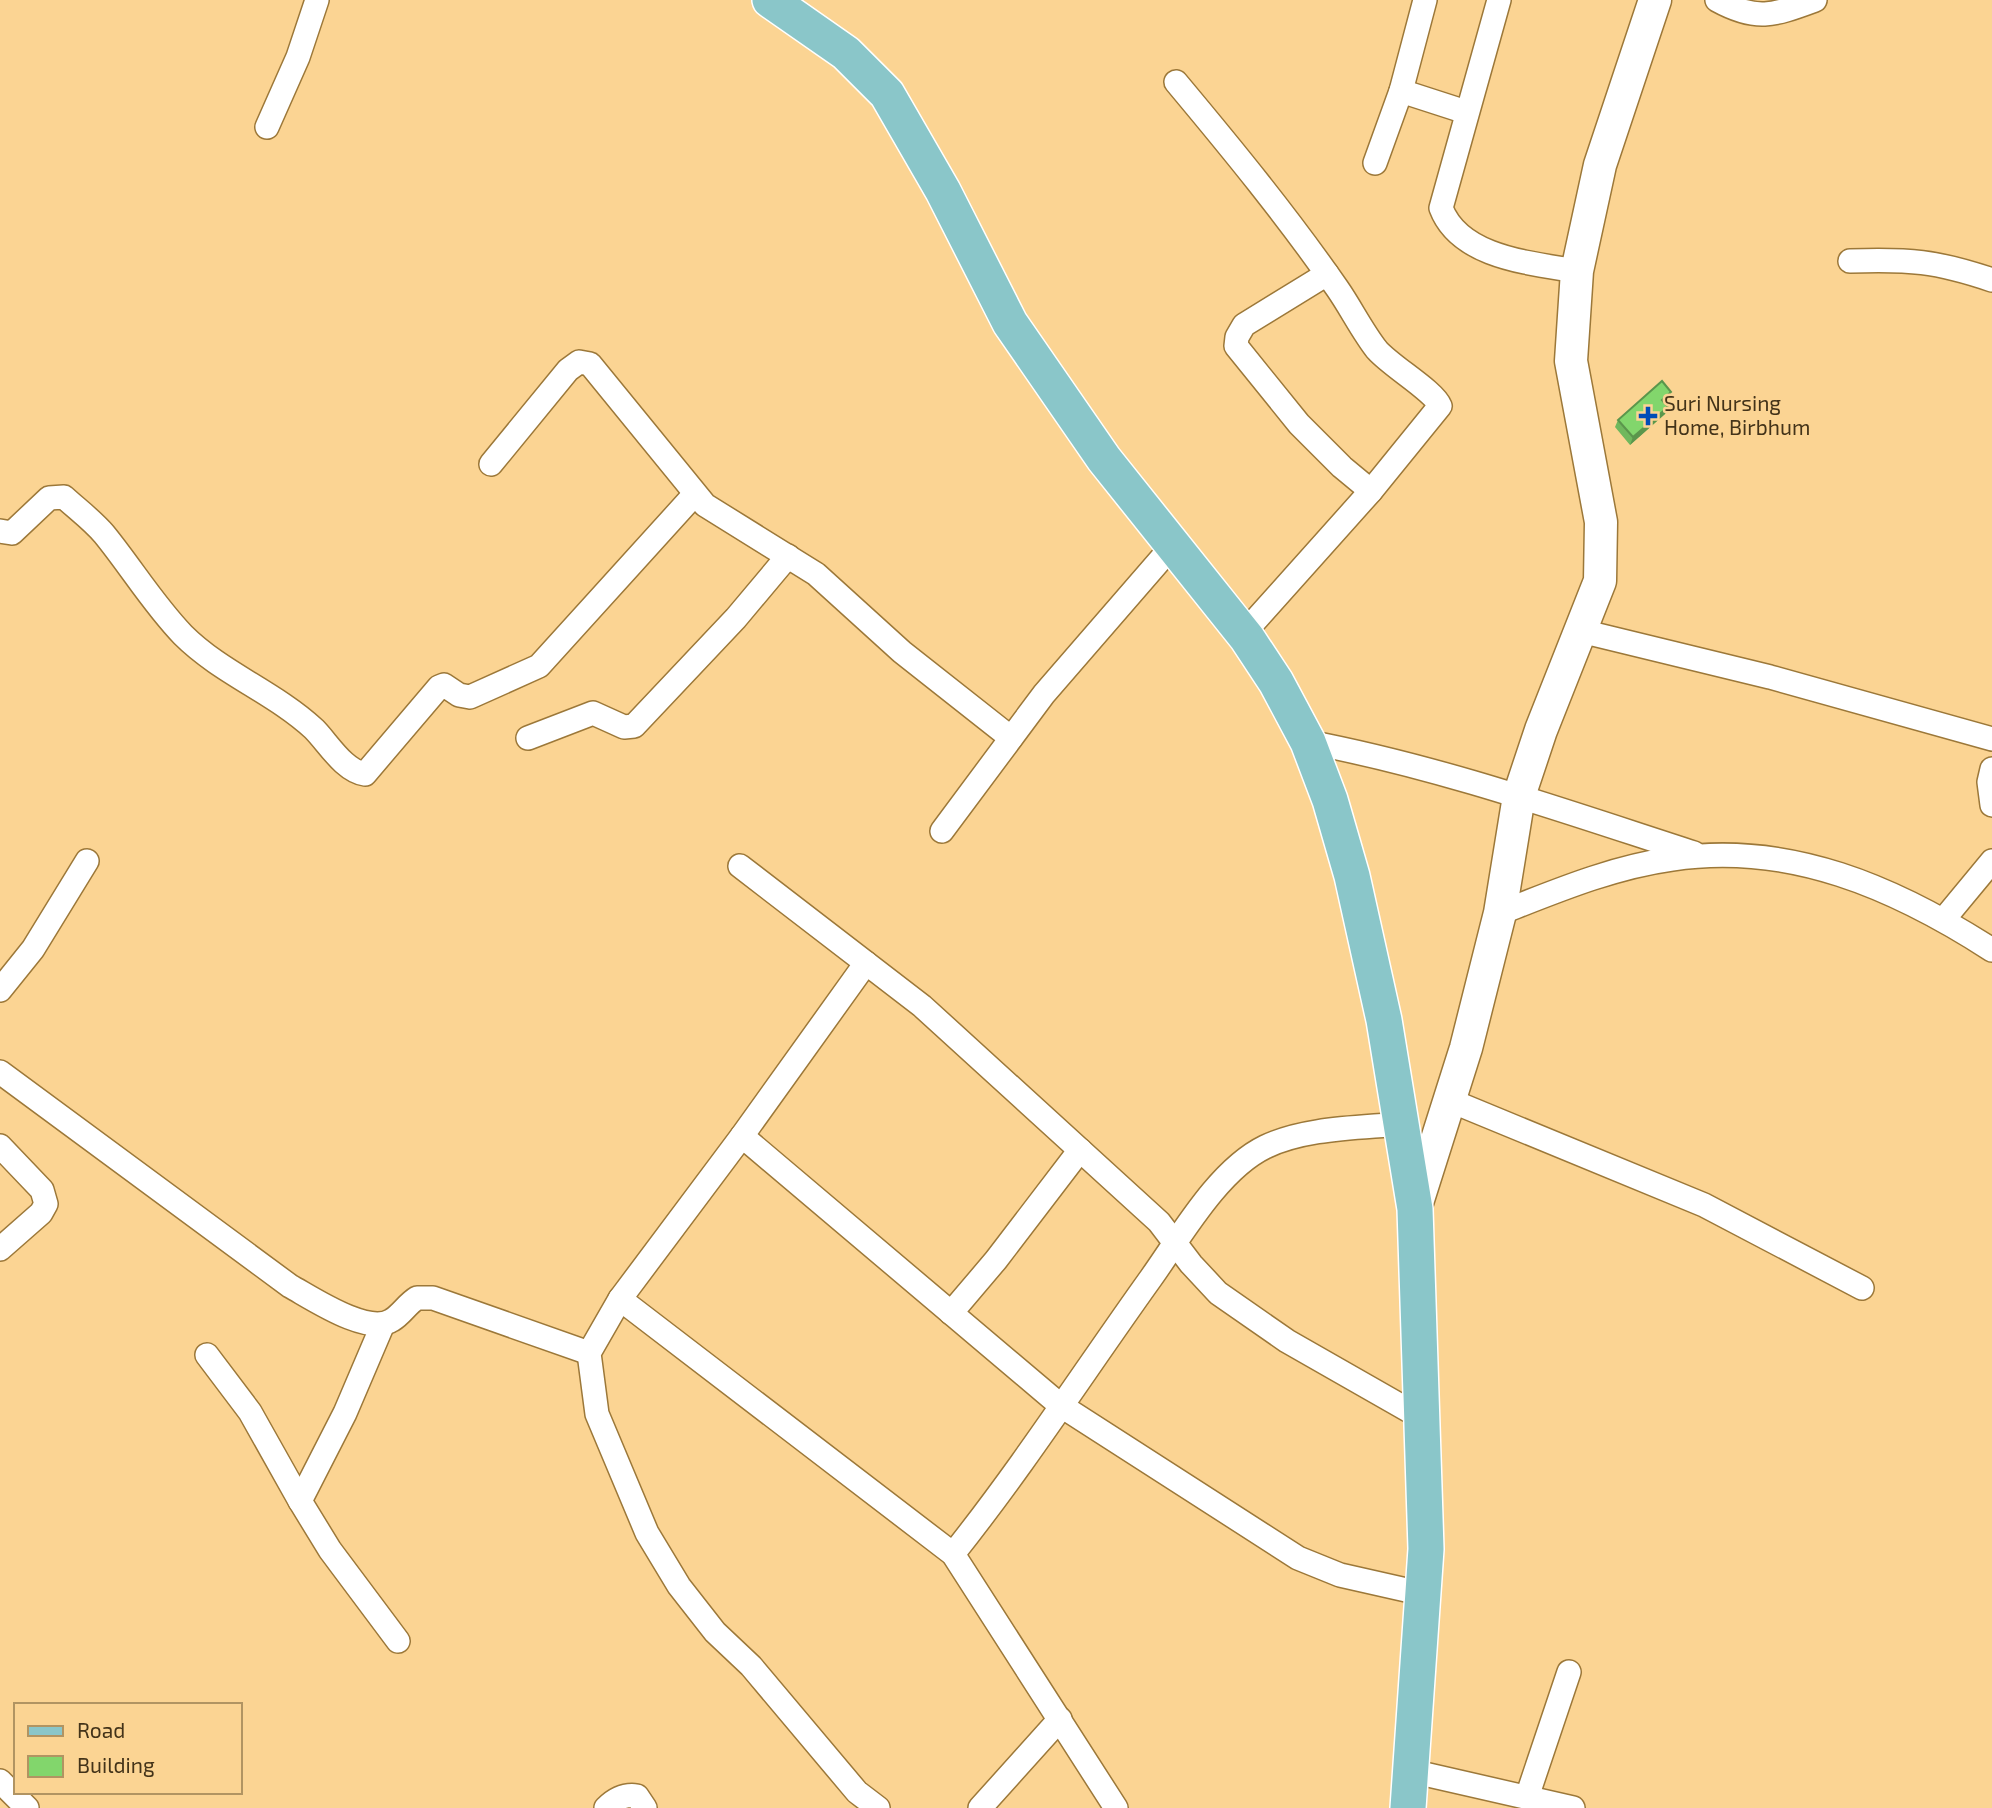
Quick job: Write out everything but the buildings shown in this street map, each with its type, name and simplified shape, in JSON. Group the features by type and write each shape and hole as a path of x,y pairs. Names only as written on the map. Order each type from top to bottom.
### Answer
{"main road":[{"path":"770,0 846,53 887,94 936,179 1010,324 1104,459 1244,634 1276,682 1308,741 1330,800 1352,876 1384,1020 1415,1209 1426,1549 1408,1808"},
{"path":"1415,1209 1450,1100 1500,913 1519,796 1600,581 1601,522 1571,361 1577,271 1600,165 1655,0"}],"street":[{"path":"267,127 298,57 317,0"},
{"path":"1375,163 1401,91 1425,0"},
{"path":"1499,0 1441,197 1441,208 1446,222 1463,237 1500,255 1577,271"},
{"path":"1717,0 1745,14 1758,16 1781,13 1815,0"},
{"path":"1177,82 1326,274 1385,360 1436,399 1440,406 1371,491 1244,634"},
{"path":"1401,91 1466,112"},
{"path":"1850,261 1911,259 1945,265 1992,280"},
{"path":"1326,274 1244,325 1237,337 1237,346 1299,424 1342,467 1371,491"},
{"path":"491,464 568,370 579,362 584,362 612,390 694,495 723,519 816,574 902,652 1011,738"},
{"path":"0,531 12,533 49,498 64,497 103,533 132,574 183,634 208,656 270,695 313,728 346,764 365,774 442,685 459,695 470,697 539,666 694,495"},
{"path":"942,831 1044,694 1174,544"},
{"path":"528,738 593,713 624,727 634,726 701,657 788,556"},
{"path":"1581,631 1770,677 1992,739"},
{"path":"1308,741 1373,754 1519,796 1701,856"},
{"path":"1992,769 1989,782 1992,804"},
{"path":"1500,913 1584,880 1670,859 1701,856 1774,857 1841,874 1896,894 1944,919 1992,950"},
{"path":"0,990 33,949 86,860"},
{"path":"1944,919 1992,861"},
{"path":"740,866 922,1006 1159,1222 1191,1264 1218,1293 1287,1341 1422,1418"},
{"path":"866,963 742,1136 620,1299 589,1353 597,1414 647,1533 679,1586 715,1632 751,1666 857,1791 878,1808"},
{"path":"0,1072 290,1286 363,1323 383,1324 392,1320 417,1298 433,1298 589,1353"},
{"path":"1450,1100 1704,1205 1862,1288"},
{"path":"953,1554 1005,1489 1060,1405 1176,1243 1233,1169 1265,1146 1293,1137 1400,1124"},
{"path":"742,1136 1060,1405 1298,1558 1340,1575 1424,1594"},
{"path":"0,1146 42,1191 46,1199 41,1213 0,1249"},
{"path":"951,1313 996,1260 1080,1150"},
{"path":"620,1299 953,1554 1116,1808"},
{"path":"300,1501 345,1413 383,1324"},
{"path":"207,1355 250,1412 330,1550 398,1641"},
{"path":"1527,1797 1569,1672"},
{"path":"979,1808 1060,1719"},
{"path":"1411,1771 1573,1808"},
{"path":"0,1782 27,1808"},
{"path":"606,1808 620,1797 629,1795 636,1796 645,1808"}],"place":[{"name":"Suri Nursing Home, Birbhum","path":"1648,416"}]}
